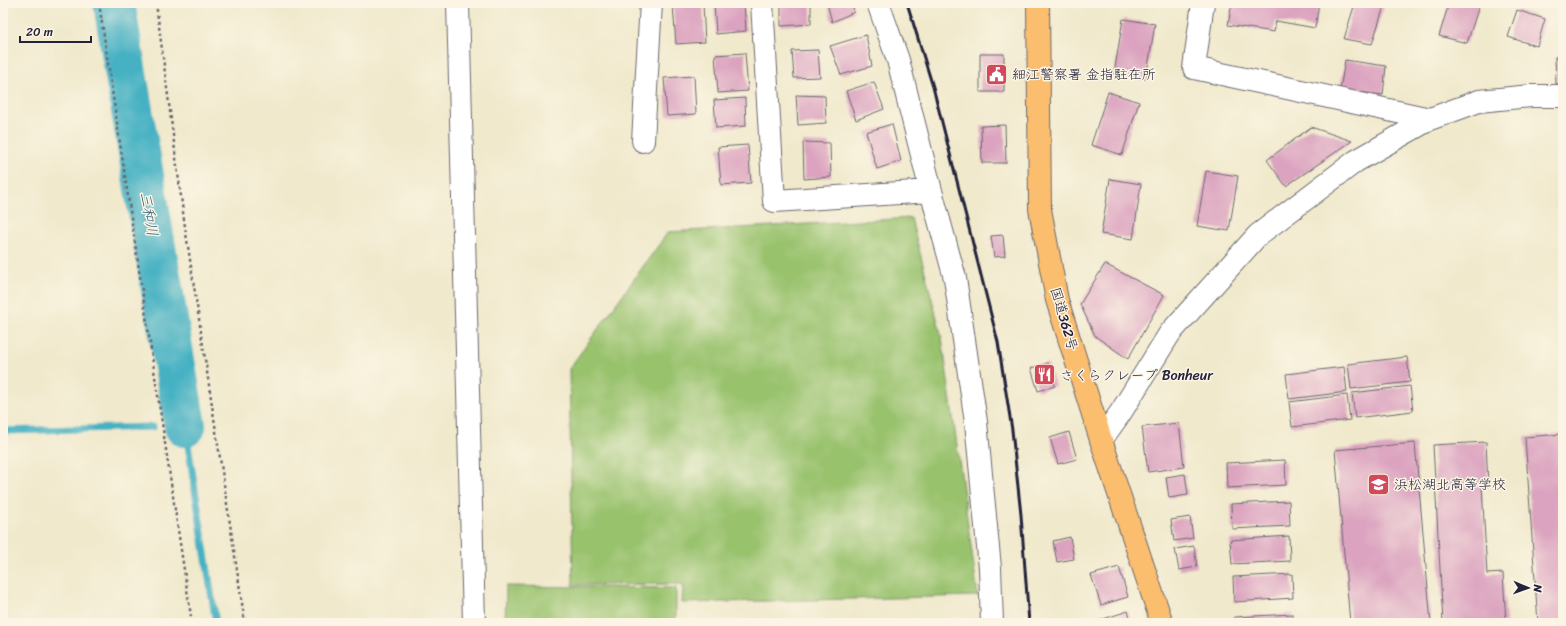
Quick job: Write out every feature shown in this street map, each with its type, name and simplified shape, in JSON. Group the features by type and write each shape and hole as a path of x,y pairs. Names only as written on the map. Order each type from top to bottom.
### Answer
{"highway":[{"name":"国道362号","path":"1038,3 1040,209 1057,300 1101,440 1162,623"}],"street":[{"path":"458,3 474,623"},
{"path":"643,141 651,3"},
{"path":"762,3 774,201 931,191"},
{"path":"878,3 898,60 931,191 955,278 976,422 990,568 992,623"},
{"path":"1203,3 1194,68 1430,119"},
{"path":"1101,440 1121,412 1170,333 1258,235 1356,161 1430,119 1479,101 1531,96 1563,96"}],"path":[{"path":"99,3 192,623"},
{"path":"156,3 186,228 245,623"}],"green space":[{"path":"911,218 942,338 978,596 682,603 683,584 573,585 569,369 668,232"},
{"path":"506,586 676,588 676,623 505,623"}],"building":[{"path":"714,3 744,3 746,31 716,34"},
{"path":"781,3 811,3 811,24 781,26"},
{"path":"827,3 852,3 854,12 832,22"},
{"path":"1232,3 1319,3 1315,28 1276,21 1274,32 1228,25"},
{"path":"1355,3 1385,3 1372,44 1344,39"},
{"path":"1449,3 1480,3 1467,43 1439,36"},
{"path":"703,4 705,42 676,44 673,6"},
{"path":"1517,10 1545,19 1537,46 1508,37"},
{"path":"1123,19 1155,24 1146,79 1114,74"},
{"path":"866,35 872,66 841,75 830,46"},
{"path":"818,50 820,77 794,78 792,51"},
{"path":"745,53 748,91 718,93 715,55"},
{"path":"980,54 1004,54 1004,92 980,92"},
{"path":"1555,57 1563,57 1563,84 1556,84"},
{"path":"1345,60 1386,66 1383,95 1340,90"},
{"path":"694,76 696,114 667,116 664,78"},
{"path":"874,82 884,109 856,120 846,91"},
{"path":"1108,92 1139,102 1122,155 1091,145"},
{"path":"796,95 825,96 826,123 798,125"},
{"path":"745,98 746,126 716,128 714,100"},
{"path":"892,124 901,161 877,169 866,132"},
{"path":"1005,125 1006,163 982,163 981,126"},
{"path":"1311,127 1352,141 1286,186 1267,160"},
{"path":"803,142 830,143 831,177 804,179"},
{"path":"748,145 751,183 721,185 718,147"},
{"path":"1206,171 1238,176 1229,231 1197,226"},
{"path":"1110,179 1141,184 1133,239 1101,234"},
{"path":"1003,235 1005,256 994,257 991,236"},
{"path":"1105,264 1164,295 1128,359 1095,336 1080,304"},
{"path":"1407,357 1410,382 1351,389 1348,364"},
{"path":"1048,363 1055,386 1038,391 1031,368"},
{"path":"1344,367 1347,392 1289,399 1286,374"},
{"path":"1410,386 1413,411 1355,418 1352,393"},
{"path":"1347,395 1350,420 1292,427 1289,402"},
{"path":"1179,423 1184,467 1148,472 1142,427"},
{"path":"1069,432 1077,459 1058,464 1050,438"},
{"path":"1563,434 1563,623 1538,623 1525,437"},
{"path":"1486,442 1488,486 1482,486 1487,574 1503,573 1506,623 1443,623 1433,445"},
{"path":"1415,443 1431,623 1350,623 1335,450"},
{"path":"1285,460 1286,485 1227,488 1226,463"},
{"path":"1185,474 1188,495 1169,498 1166,477"},
{"path":"1289,501 1290,526 1232,529 1231,504"},
{"path":"1190,517 1193,538 1174,541 1171,520"},
{"path":"1289,536 1290,561 1232,564 1230,540"},
{"path":"1070,537 1074,559 1057,562 1053,541"},
{"path":"1194,546 1197,567 1179,570 1175,549"},
{"path":"1119,567 1128,597 1101,605 1091,575"},
{"path":"1292,574 1293,598 1234,602 1233,577"},
{"path":"1128,611 1132,623 1091,623"},
{"path":"1293,614 1293,623 1234,623 1234,617"}],"waterway":[{"name":"三和川","path":"114,3 185,426"},
{"path":"181,426 185,426 216,623"},
{"path":"3,431 153,427"}],"railway":[{"path":"907,3 933,87 998,342 1012,430 1021,515 1029,623"}],"place":[{"name":"細江警察署 金指駐在所","path":"996,74"},
{"name":"さくらクレープ Bonheur","path":"1045,375"},
{"name":"浜松湖北高等学校","path":"1378,484"}]}
